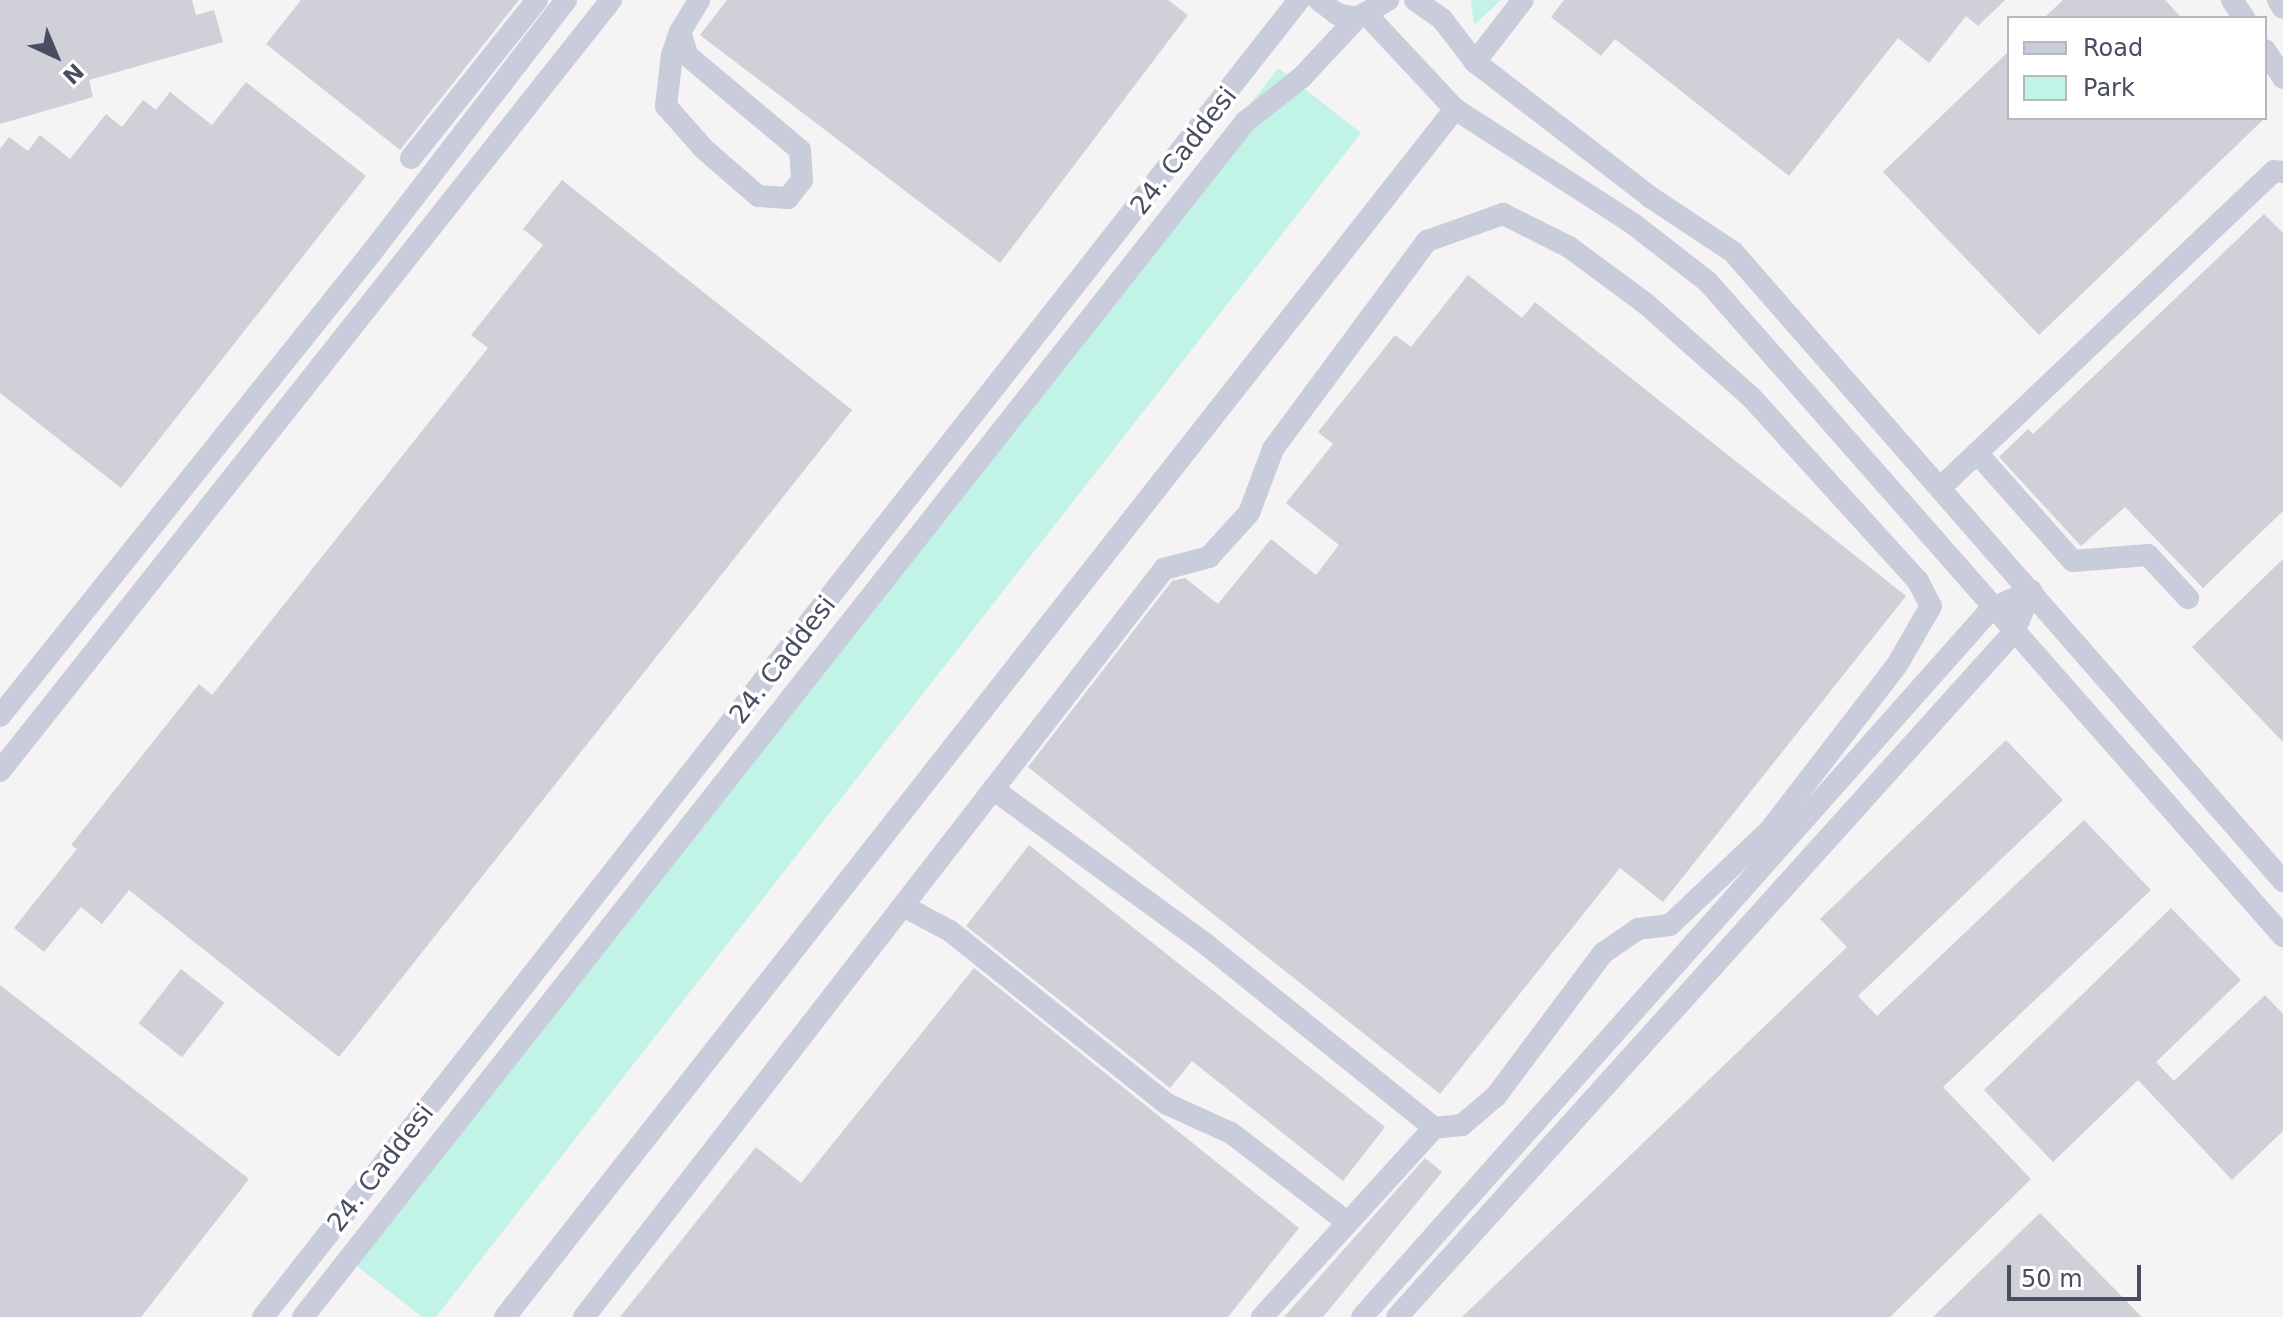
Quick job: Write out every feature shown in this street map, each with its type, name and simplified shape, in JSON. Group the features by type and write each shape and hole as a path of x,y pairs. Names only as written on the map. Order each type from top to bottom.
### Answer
{"street":[{"path":"411,158 537,0"},
{"path":"0,716 372,252 566,0"},
{"path":"0,771 611,0"},
{"path":"680,32 688,56 800,150 802,180 788,198 758,196 704,149 666,106 680,32 699,0"},
{"name":"24. Caddesi","path":"263,1317 1299,0"},
{"path":"1319,0 1337,14 1362,16 1455,109 1632,223 1708,282 2283,936"},
{"name":"24. Caddesi","path":"303,1317 1245,122 1302,77 1362,16 1388,0"},
{"path":"1415,0 1442,19 1475,62 1650,197 1733,252 2283,881"},
{"path":"1475,62 1523,0"},
{"path":"2278,0 2283,8"},
{"path":"2267,53 2283,78"},
{"path":"505,1317 1455,109"},
{"path":"1940,488 2274,171 2283,172"},
{"path":"584,1317 1164,569 1209,557 1249,513 1273,449 1427,241 1503,214 1569,247 1645,303 1751,397 1918,581 1931,606 1897,665 1770,830 1670,925 1638,929 1603,953 1496,1096 1462,1125 1434,1128 1262,1317"},
{"path":"1977,453 2073,561 2148,555 2188,598"},
{"path":"1362,1317 1992,608 2031,591"},
{"path":"1397,1317 2014,632 2031,591"},
{"path":"993,789 1208,946 1434,1128"},
{"path":"903,906 950,931 1167,1104 1231,1133 1347,1222"}],"green space":[{"path":"1471,0 1501,0 1474,25"},
{"path":"1278,68 1361,133 436,1317 422,1317 348,1259"}],"building":[{"path":"0,0 192,0 196,15 214,10 223,42 89,80 93,97 0,124"},
{"path":"301,0 519,0 400,150 266,44"},
{"path":"727,0 1168,0 1188,15 1000,263 700,35"},
{"path":"1564,0 2005,0 1978,26 1966,16 1929,63 1898,38 1789,176 1615,39 1601,56 1551,17"},
{"path":"2063,0 2165,0 2180,16 2046,16"},
{"path":"2007,53 2007,120 2263,120 2039,335 1883,172"},
{"path":"246,82 366,176 121,488 0,393 0,149 9,137 28,151 40,135 70,159 106,114 122,127 143,100 156,110 170,92 212,125"},
{"path":"562,180 852,410 339,1057 129,890 102,924 81,907 44,952 14,928 77,849 71,845 199,684 212,695 488,348 471,335 543,245 523,229"},
{"path":"2264,214 2283,233 2283,511 2203,588 2125,507 2081,546 1999,457 2028,429 2033,434"},
{"path":"1468,275 1522,318 1535,302 1906,596 1663,902 1620,868 1440,1094 1028,767 1172,581 1185,578 1218,604 1271,539 1316,575 1339,545 1286,503 1333,444 1318,432 1395,335 1411,347"},
{"path":"2283,559 2283,742 2192,647"},
{"path":"2006,740 2063,800 1858,996 1877,1016 2084,820 2151,890 1943,1087 2031,1179 1890,1317 1462,1317 1847,947 1820,919"},
{"path":"1029,845 1385,1127 1343,1181 1192,1061 1170,1088 966,926"},
{"path":"2171,908 2241,980 2156,1062 2174,1081 2265,995 2283,1014 2283,1131 2232,1180 2138,1080 2053,1162 1984,1090"},
{"path":"974,968 1299,1228 1228,1317 620,1317 756,1147 801,1183"},
{"path":"181,969 224,1003 182,1057 139,1023"},
{"path":"0,985 249,1179 141,1317 0,1317"},
{"path":"1425,1158 1442,1172 1323,1317 1284,1317"},
{"path":"2040,1213 2142,1317 1933,1317"}]}
